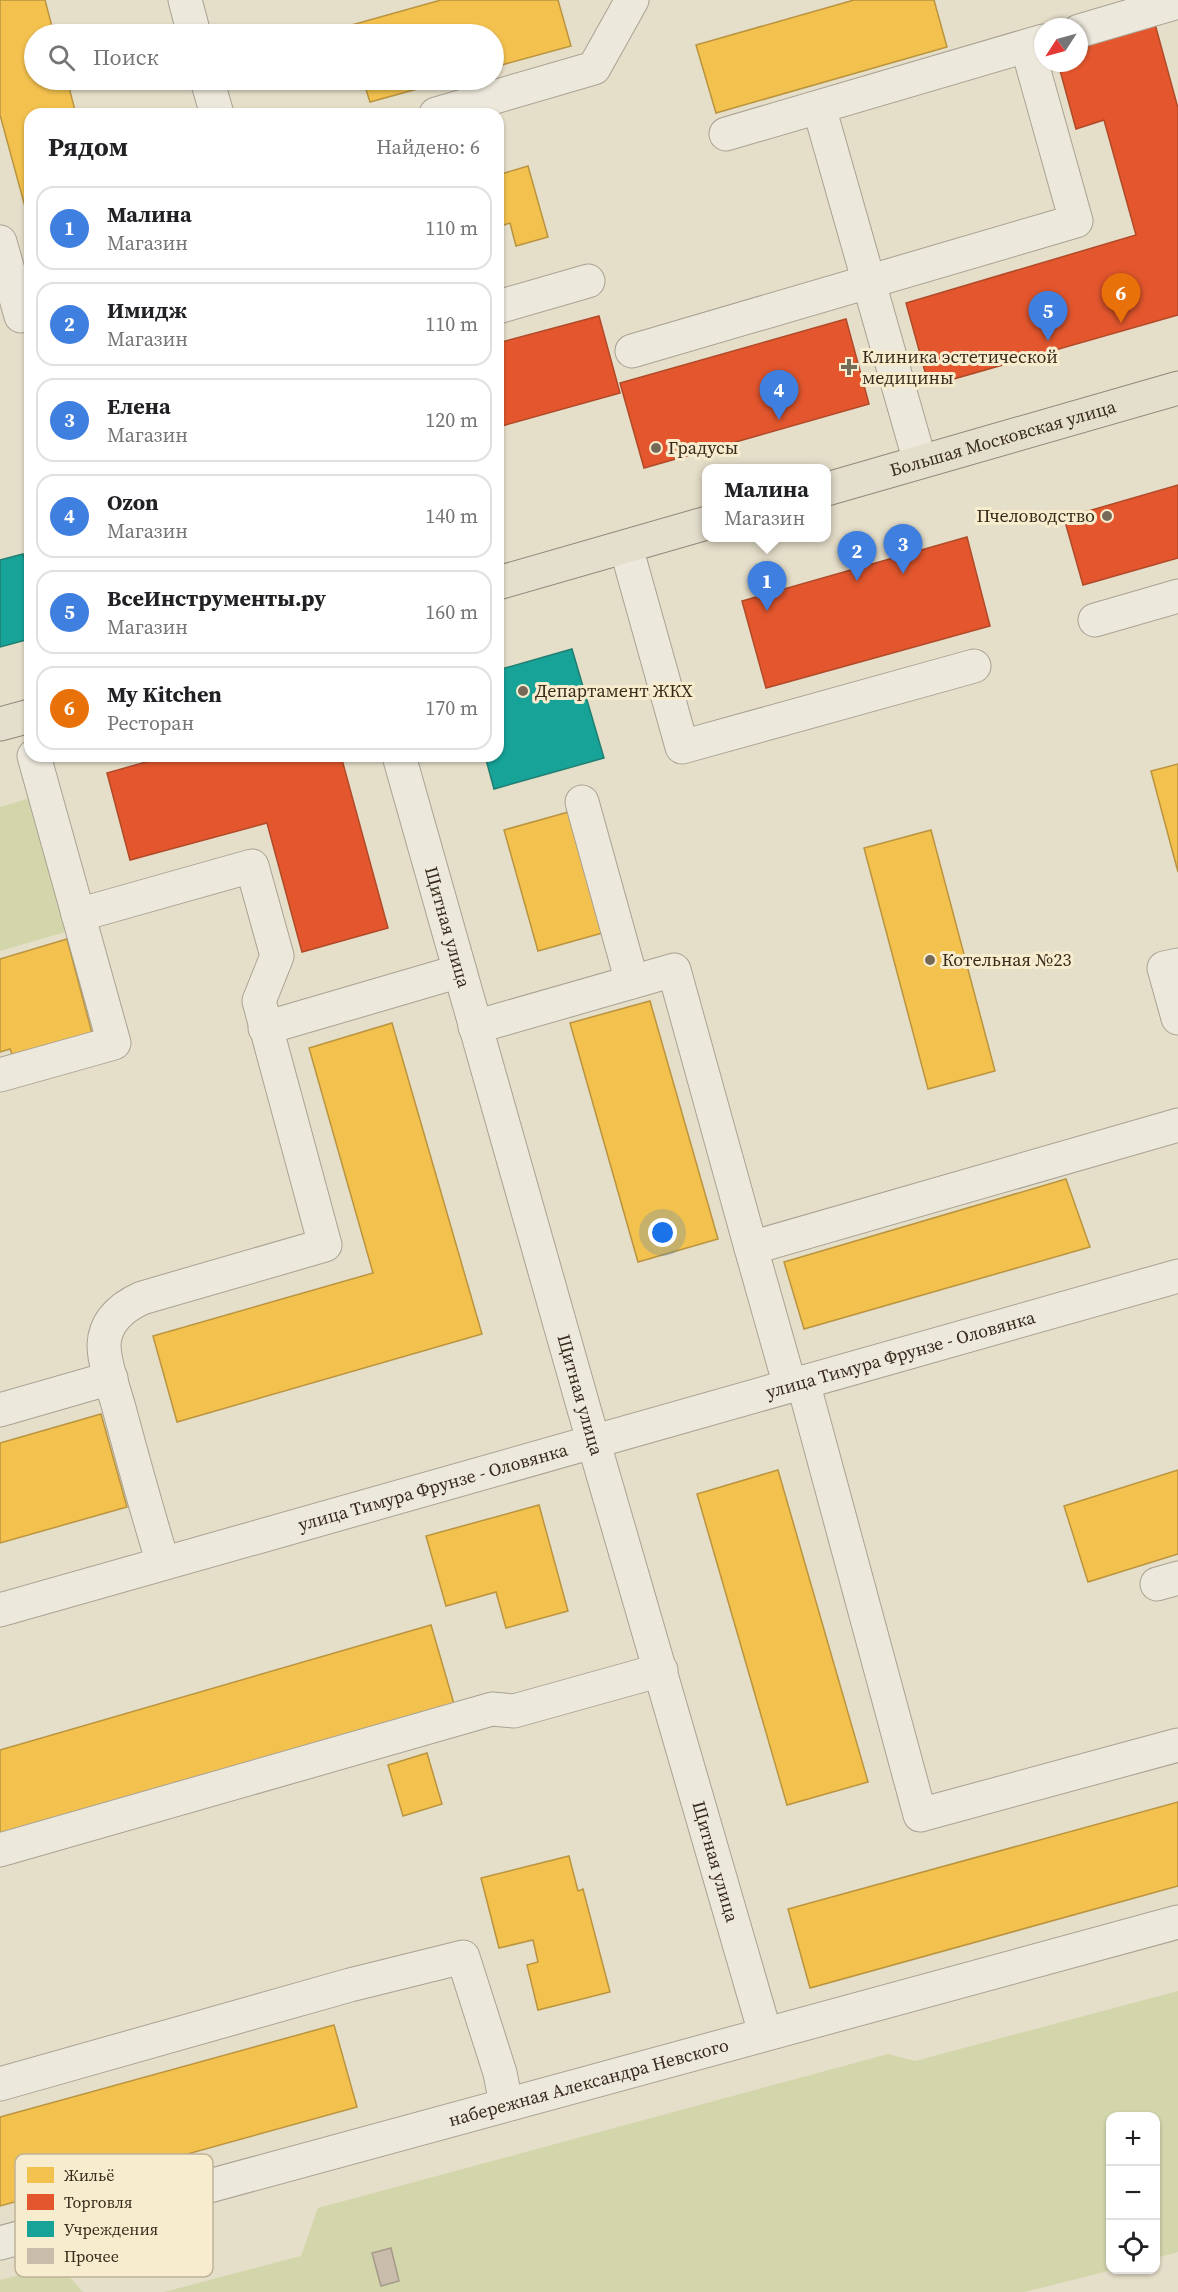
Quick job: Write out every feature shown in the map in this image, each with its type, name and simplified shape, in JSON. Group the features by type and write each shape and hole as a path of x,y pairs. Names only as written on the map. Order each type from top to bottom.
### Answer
{"main road":[{"name":"Большая Московская улица","path":"831,488 1178,388"},
{"path":"504,581 702,525"}],"street":[{"path":"185,0 191,24"},
{"path":"457,108 594,68 632,0"},
{"path":"1088,28 1178,2"},
{"path":"726,134 1034,44"},
{"path":"632,351 1076,221 1041,72"},
{"path":"210,90 215,108"},
{"path":"819,107 920,462"},
{"path":"0,242 21,316 24,315"},
{"path":"504,305 588,281"},
{"path":"626,547 682,747 974,666"},
{"path":"1095,620 1178,596"},
{"path":"0,1075 114,1043 36,762"},
{"name":"Щитная улица","path":"401,762 765,2033"},
{"path":"582,802 632,982"},
{"path":"78,915 252,866 277,956 259,1001 326,1245 142,1298 116,1314 108,1328 104,1346 111,1378 163,1563"},
{"path":"1178,965 1164,968 1178,1018"},
{"path":"265,1028 460,970"},
{"path":"475,1027 674,970 751,1248 796,1384 920,1815 1178,1745"},
{"path":"751,1248 1178,1125"},
{"name":"улица Тимура Фрунзе - Оловянка","path":"0,1610 1178,1276"},
{"path":"0,1410 111,1378"},
{"path":"0,1850 492,1709 514,1710 661,1670"},
{"name":"набережная Александра Невского","path":"213,2184 1178,1922"},
{"path":"0,2084 350,1985 464,1957 500,2073 506,2104"},
{"name":"набережная Александра Невского","path":"0,2243 15,2239"}],"green space":[{"path":"30,798 69,931 0,951 0,807"},
{"path":"1178,1991 1178,2252 1160,2257 1160,2112 1106,2112 1106,2272 1025,2292 164,2292 301,2256 318,2208 888,2054 915,2061"},
{"path":"15,2276 70,2277 83,2292 0,2292 0,2280"}],"building: Жильё":[{"path":"0,0 45,0 51,24 24,24 24,90 70,90 74,108 24,108 24,203 0,115"},
{"path":"441,0 558,0 571,46 504,64 504,24 355,24"},
{"path":"854,0 934,0 947,47 716,113 696,45"},
{"path":"366,90 414,90 370,102"},
{"path":"528,166 548,237 516,246 510,223 504,225 504,173"},
{"path":"1178,764 1178,872 1151,771"},
{"path":"572,811 606,932 538,951 504,830"},
{"name":"Котельная №23","path":"931,830 995,1071 928,1089 864,848"},
{"path":"67,939 93,1037 14,1060 10,1049 0,1052 0,959"},
{"path":"650,1001 718,1239 638,1262 570,1023"},
{"path":"392,1023 482,1334 177,1422 153,1336 373,1273 309,1048"},
{"path":"1066,1179 1090,1247 804,1329 784,1262"},
{"path":"101,1414 127,1507 0,1543 0,1443"},
{"path":"778,1470 868,1782 787,1805 697,1494"},
{"path":"1178,1470 1178,1554 1088,1582 1064,1506"},
{"path":"539,1505 568,1611 506,1628 496,1592 446,1606 426,1536"},
{"path":"431,1625 454,1704 0,1835 0,1750"},
{"path":"427,1753 442,1804 403,1816 388,1765"},
{"path":"1178,1802 1178,1886 810,1988 788,1909"},
{"path":"569,1856 578,1891 583,1889 610,1992 538,2010 527,1965 538,1962 533,1940 499,1948 481,1878"},
{"path":"334,2025 357,2107 188,2154 15,2154 15,2202 0,2206 0,2117"}],"building: Торговля":[{"path":"1155,24 1178,108 1178,315 929,386 906,303 1136,235 1104,120 1076,129 1060,72 1088,72 1088,43"},
{"path":"599,316 620,393 504,425 504,341"},
{"path":"846,319 869,404 644,468 620,383"},
{"path":"1178,485 1178,558 1083,585 1064,518"},
{"path":"967,537 990,626 766,688 742,601"},
{"path":"146,762 343,762 388,928 302,952 267,823 130,860 107,773"}],"building: Учреждения":[{"path":"23,554 24,558 24,641 0,647 0,560"},
{"path":"572,649 604,758 494,789 487,762 504,762 504,668"}],"building: Прочее":[{"path":"391,2248 399,2281 381,2286 372,2253"}],"place":[{"name":"My Kitchen","path":"1121,323"},
{"name":"ВсеИнструменты.ру","path":"1048,341"},
{"name":"Клиника эстетической медицины","path":"849,367"},
{"name":"Ozon","path":"779,420"},
{"name":"Градусы","path":"656,448"},
{"name":"Пчеловодство","path":"1107,516"},
{"name":"Елена","path":"903,574"},
{"name":"Имидж","path":"857,581"},
{"name":"Малина","path":"767,611"},
{"name":"Департамент ЖКХ","path":"523,691"},
{"name":"Котельная №23","path":"930,960"}]}
